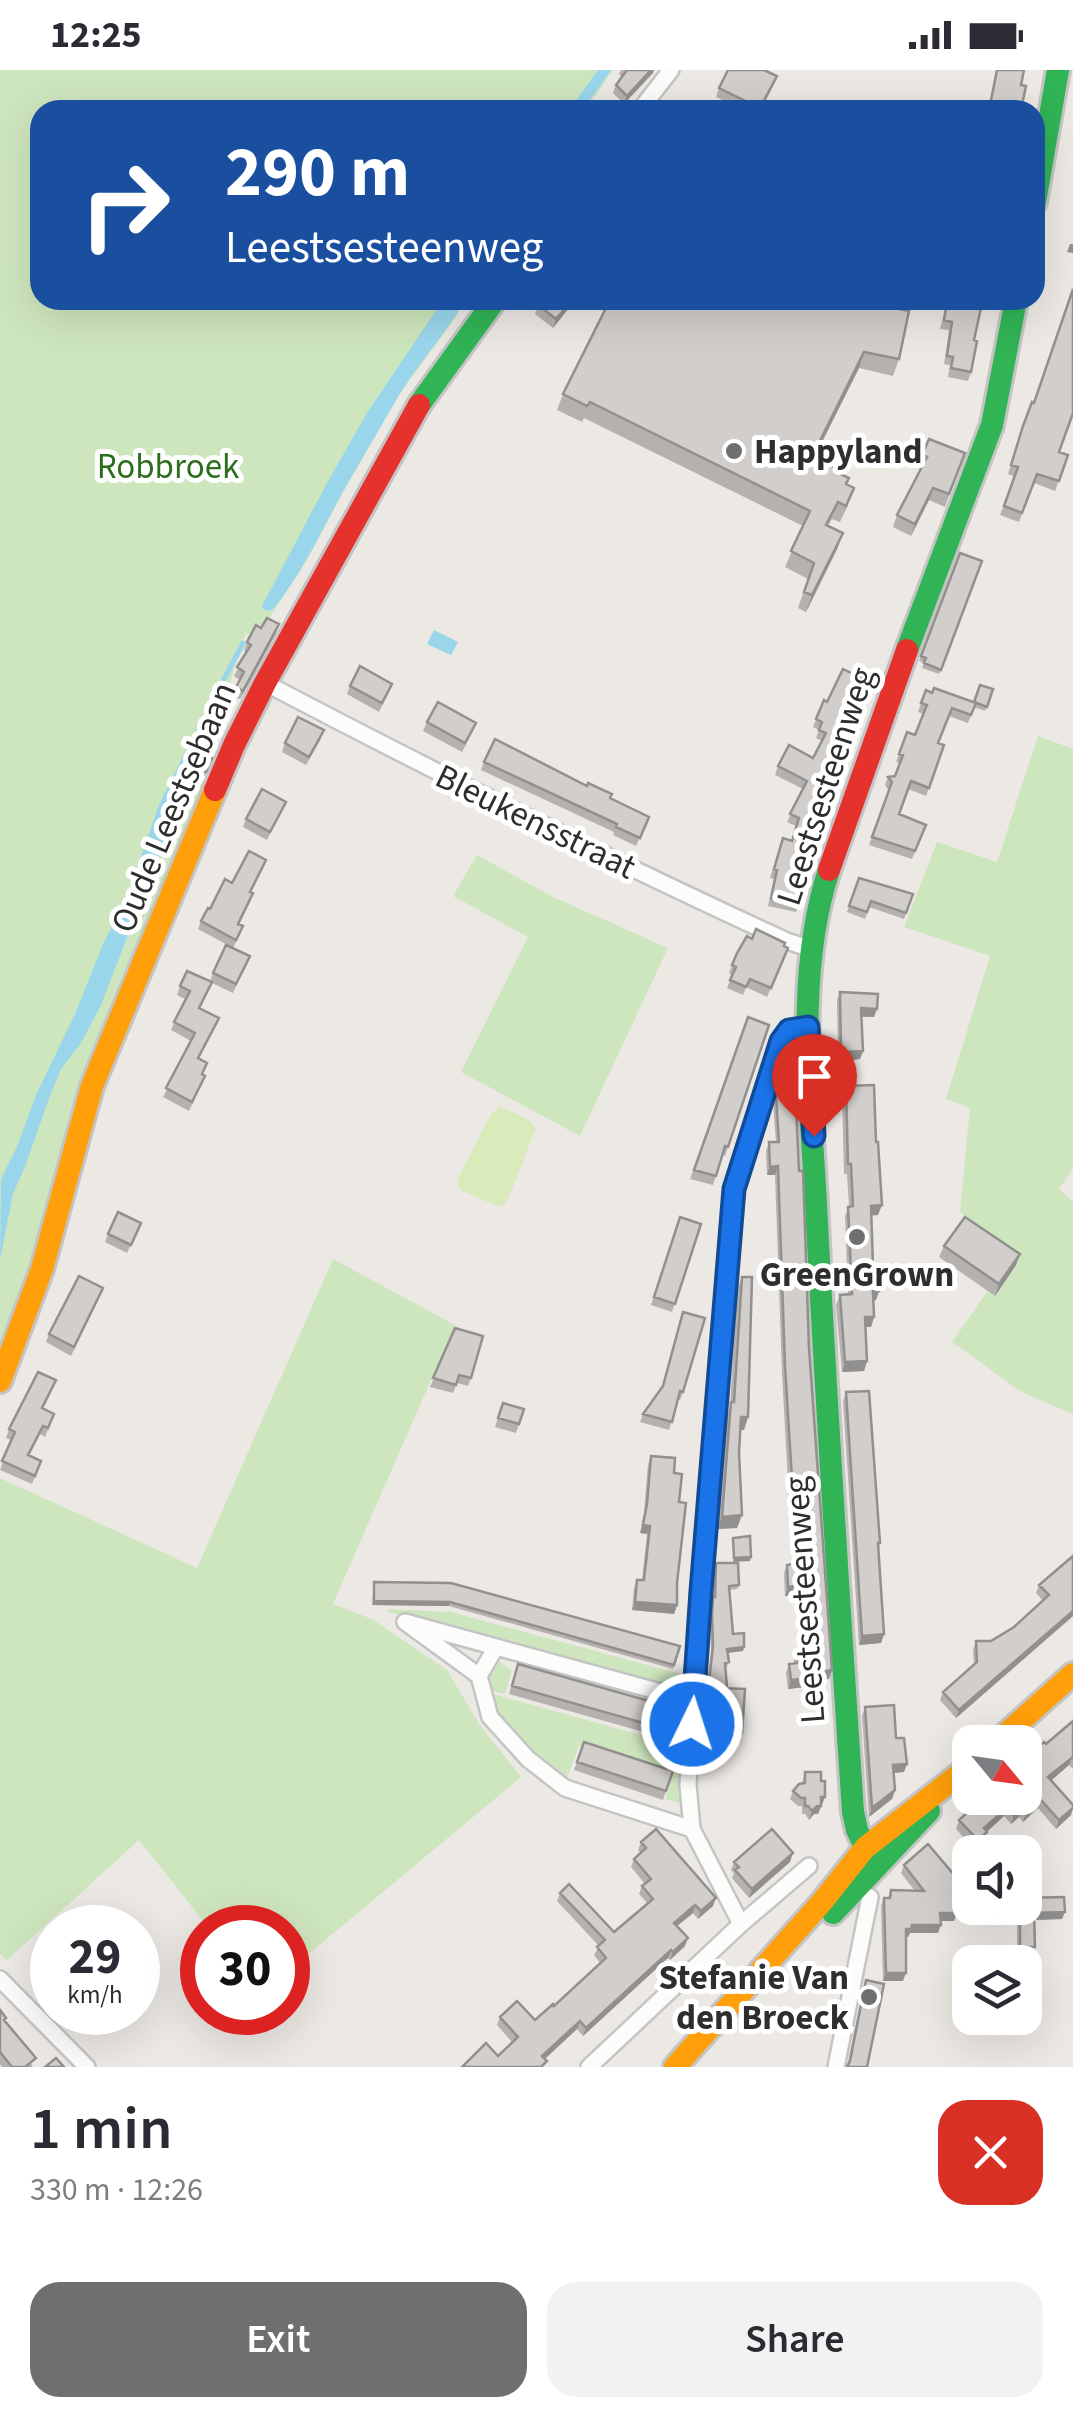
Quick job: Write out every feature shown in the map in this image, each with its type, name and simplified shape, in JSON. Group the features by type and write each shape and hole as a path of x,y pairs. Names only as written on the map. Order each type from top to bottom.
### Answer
{"street":[{"path":"648,100 672,70"},
{"path":"1045,145 1058,70"},
{"name":"Oude Leestsebaan","path":"0,1381 42,1269 98,1070 220,778 265,683 422,399 488,310"},
{"name":"Leestsesteenweg","path":"870,1858 852,1812 808,1027 811,949 822,892 850,807 992,425 1014,310"},
{"name":"Bleukensstraat","path":"265,683 468,789 811,949"},
{"path":"741,1924 692,1829 688,1785 694,1700 734,1189 781,1041 789,1030 808,1027"},
{"path":"692,1829 565,1788 528,1758 490,1717 479,1676 404,1622 694,1700"},
{"path":"479,1676 496,1646"},
{"path":"1016,1725 1073,1674"},
{"path":"675,2067 822,1902 870,1858 912,1832 952,1786"},
{"path":"698,2067 870,1858"},
{"path":"589,2067 741,1924 809,1866"},
{"path":"836,2067 870,1896"},
{"path":"0,1979 87,2067"}],"green space":[{"name":"Robbroek","path":"0,70 613,70 593,100 30,100 30,310 460,310 399,395 306,562 264,626 258,624 242,642 246,645 235,665 228,693 192,770 211,786 60,1159 44,1232 0,1350"},
{"path":"1038,736 1073,749 1073,1168 1059,1189 1073,1202 1073,1414 1023,1393 952,1342 1014,1253 960,1212 970,1108 946,1099 990,956 904,927 937,842 997,862"},
{"path":"477,855 551,896 668,948 580,1136 461,1072 528,937 453,896"},
{"path":"500,1106 536,1128 510,1194 500,1207 462,1191 457,1185 491,1114"},
{"path":"333,1259 455,1325 333,1604 372,1619 447,1670 479,1724 521,1777 310,1953 310,1905 191,1905 139,1840 68,1905 30,1905 30,1939 7,1960 0,1954 0,1478 197,1568"},
{"path":"385,1609 451,1612 688,1676 682,1686 674,1686"},
{"path":"500,1662 512,1670 505,1694 488,1690 491,1672"},
{"path":"547,1667 676,1703 687,1712 684,1743 670,1739 675,1714 545,1677"},
{"path":"489,1693 684,1747 679,1803 666,1799 671,1779 579,1746 566,1780 520,1743"}],"water":[{"path":"598,70 611,70 590,100 576,100"},
{"path":"436,310 459,310 399,395 293,581 274,608 264,610 262,606 367,413"},
{"path":"434,630 458,642 451,655 427,644"},
{"path":"213,695 224,700 197,756 101,1005 81,1043 61,1069 51,1093 13,1194 0,1260 1,1179 127,897 159,805"}],"building":[{"path":"627,70 651,70 627,96 616,85"},
{"path":"728,70 764,70 777,76 764,100 744,100 719,88"},
{"path":"997,70 1024,70 1023,100 991,100"},
{"path":"1073,289 1073,413 1059,452 1068,455 1059,481 1037,474 1022,513 1004,506 1018,467 1011,465"},
{"path":"544,310 564,310 556,319"},
{"name":"Happyland","path":"605,310 909,311 899,359 864,352 812,457 849,478 846,484 854,488 846,506 838,502 826,525 843,533 812,595 804,592 814,563 791,551 810,511 590,402 587,406 563,394"},
{"path":"946,310 981,310 971,372 951,368 953,357 947,356 952,322 944,320"},
{"path":"929,439 965,453 949,494 933,488 915,524 897,515 927,457 922,455"},
{"path":"960,553 982,561 941,670 924,663 926,658 921,656"},
{"path":"267,618 279,624 243,691 236,687 244,672 237,667 251,645 247,642 256,625 261,628"},
{"path":"360,666 392,684 382,703 350,686"},
{"path":"843,669 865,680 845,718 848,719 835,751 843,755 803,838 815,841 799,904 771,898 783,838 792,841 799,818 790,814 807,781 778,766 789,745 813,758 826,733 819,730 822,722 816,719"},
{"path":"980,685 993,689 987,707 974,702"},
{"path":"934,688 976,703 971,715 952,708 938,743 944,745 929,788 911,781 899,814 926,825 915,851 872,837 892,782 888,777 895,776 907,732 915,735 927,705 921,703 926,690 932,693"},
{"path":"438,702 476,723 465,743 427,722"},
{"path":"298,717 324,730 309,757 285,743"},
{"path":"495,739 587,786 588,783 612,794 610,798 649,817 640,838 484,762"},
{"path":"203,753 212,758 206,772 196,767"},
{"path":"262,789 286,802 270,832 246,819"},
{"path":"249,851 266,860 238,924 243,926 236,940 201,921 225,879 232,883"},
{"path":"859,878 913,894 906,913 871,901 867,912 849,906"},
{"path":"756,929 788,948 771,988 750,979 746,987 730,980 737,953 747,936 752,939"},
{"path":"226,945 250,956 236,984 213,973"},
{"path":"187,971 212,982 199,1008 219,1018 198,1058 207,1063 192,1102 166,1088 195,1033 174,1022 190,991 180,986"},
{"path":"840,992 878,994 877,1009 861,1008 863,1051 841,1052"},
{"path":"748,1017 769,1025 728,1147 725,1146 716,1176 694,1170"},
{"path":"874,1085 882,1205 871,1206 873,1266 878,1266 879,1291 873,1291 874,1317 865,1317 867,1361 845,1362 840,1295 852,1294 848,1207 853,1206 846,1086"},
{"path":"795,1087 832,1670 791,1680 789,1664 798,1663 797,1649 807,1648 801,1585 788,1587 787,1565 799,1563 797,1512 785,1365 778,1166 770,1167 769,1142 779,1142 778,1089"},
{"path":"118,1212 141,1223 131,1245 108,1234"},
{"path":"680,1217 701,1224 675,1304 654,1297"},
{"path":"965,1217 1020,1254 999,1284 944,1246"},
{"path":"79,1276 103,1288 74,1347 49,1334"},
{"path":"742,1277 752,1277 748,1417 741,1417 739,1453 742,1515 722,1517 734,1402"},
{"path":"683,1312 705,1318 672,1422 643,1414 663,1386"},
{"path":"455,1328 483,1336 471,1378 459,1375 456,1385 433,1378"},
{"path":"38,1372 56,1380 42,1408 54,1414 28,1455 41,1461 35,1476 2,1461 15,1432 9,1429"},
{"path":"869,1391 884,1634 862,1636 846,1392"},
{"path":"503,1403 524,1409 519,1424 498,1418"},
{"path":"651,1456 675,1458 674,1473 682,1474 679,1502 686,1503 677,1605 635,1602 637,1580 644,1580 650,1526 643,1525"},
{"path":"750,1536 751,1557 734,1558 733,1538"},
{"path":"1073,1556 1073,1611 959,1710 943,1692 977,1662 976,1641 991,1641 1014,1627 1049,1595 1039,1585"},
{"path":"716,1563 738,1563 739,1585 729,1586 733,1634 744,1633 744,1647 727,1649 727,1688 708,1691 713,1646"},
{"path":"374,1582 451,1583 680,1646 674,1665 450,1602 374,1601"},
{"path":"518,1664 674,1708 668,1730 512,1686"},
{"path":"722,1688 745,1689 742,1733 718,1731"},
{"path":"894,1705 896,1738 904,1738 907,1764 893,1765 895,1790 872,1808 865,1707"},
{"path":"1073,1721 1073,1757 1048,1777 1073,1805 1059,1820 1042,1801 1042,1744"},
{"path":"584,1742 673,1771 666,1791 577,1762"},
{"path":"805,1772 821,1772 821,1781 825,1781 825,1797 821,1797 821,1806 812,1811 805,1806 805,1798 793,1791 805,1783"},
{"path":"964,1815 999,1815 984,1828 987,1832 984,1835 973,1835 959,1820"},
{"path":"656,1829 716,1898 701,1911 695,1905 674,1923 688,1938 586,2028 580,2021 542,2056 547,2061 541,2067 462,2067 486,2043 498,2056 518,2037 500,2017 517,2001 535,2020 606,1958 597,1947 605,1940 560,1893 569,1884 614,1932 653,1899 642,1886 651,1879 634,1859 646,1848 641,1842"},
{"path":"772,1829 793,1853 752,1889 735,1870 739,1867 734,1862"},
{"path":"928,1844 952,1872 952,1913 940,1913 941,1925 912,1925 906,1929 906,1973 886,1973 884,1898 890,1898 891,1890 924,1891 904,1865"},
{"path":"1064,1897 1065,1912 1042,1913 1042,1898"},
{"path":"1020,1925 1034,1925 1035,1945 1020,1945"},
{"path":"866,1980 884,1984 867,2067 847,2067 850,2061"},
{"path":"0,2010 36,2058 25,2067 12,2067 0,2052"},
{"path":"56,2058 64,2067 45,2067"}],"waterway":[{"path":"213,700 243,643"}],"traffic: fast":[{"path":"1045,145 1058,70"},
{"path":"419,405 488,310"},
{"path":"907,650 992,425 1014,310"},
{"path":"829,870 811,955 809,1090 853,1812 873,1863"},
{"path":"833,1913 929,1811"}],"traffic: slow":[{"path":"0,1381 42,1269 92,1086 215,790"},
{"path":"1016,1725 1073,1674"},
{"path":"675,2067 865,1848 952,1780"}],"traffic: jam":[{"path":"215,790 265,683 419,405"},
{"path":"829,870 907,650"}],"place":[{"name":"Happyland","path":"734,451"},
{"name":"GreenGrown","path":"857,1237"},
{"name":"Stefanie Van den Broeck","path":"869,1997"}],"route":[{"path":"692,1724 734,1189 781,1041 789,1030 808,1027 814,1136"}]}
